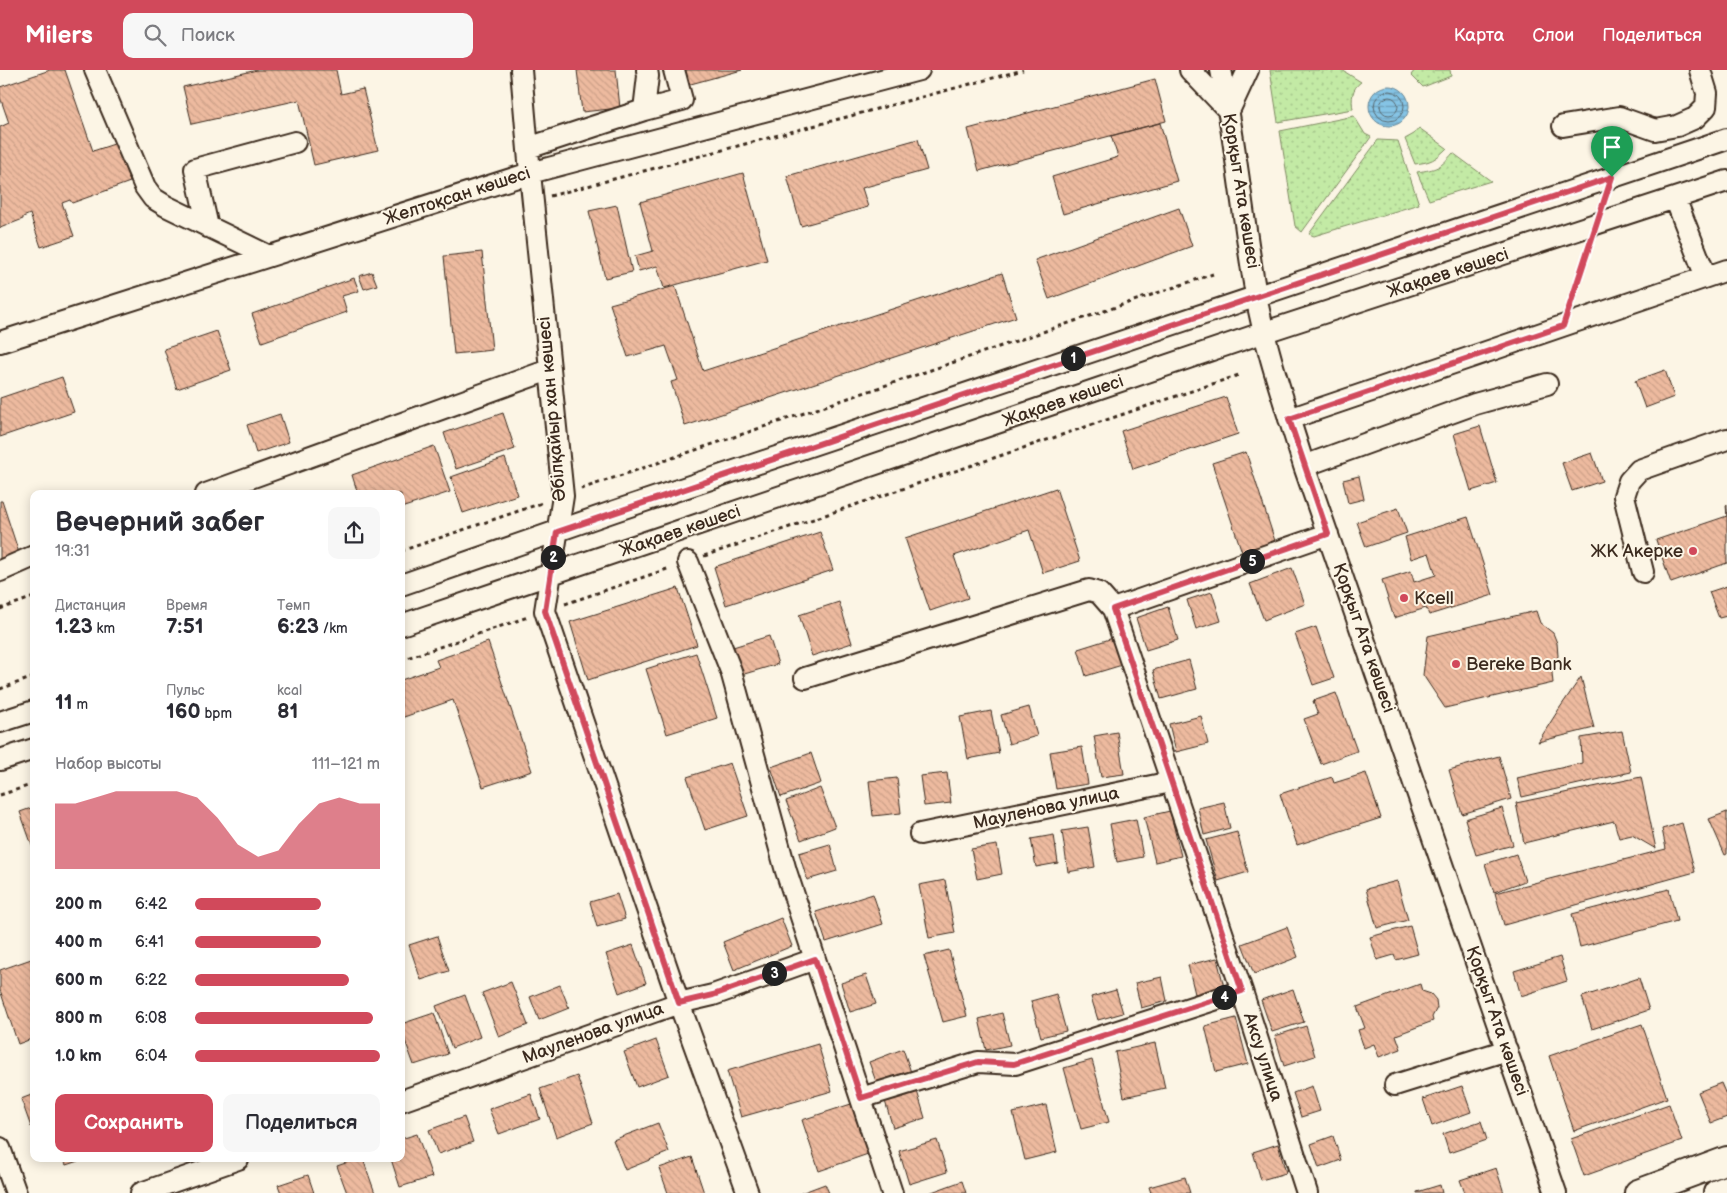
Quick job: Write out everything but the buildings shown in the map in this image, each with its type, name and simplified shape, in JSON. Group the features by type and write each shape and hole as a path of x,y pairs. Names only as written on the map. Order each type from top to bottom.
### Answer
{"main road":[{"path":"1638,1193 1727,1160"},
{"path":"1717,1193 1727,1189"}],"street":[{"path":"94,70 145,187 153,198 269,256"},
{"name":"Әбілқайыр хан көшесі","path":"521,70 532,200 563,496 545,611 679,1003 748,1193"},
{"path":"644,110 647,70"},
{"path":"528,148 644,110 682,100 674,70"},
{"name":"Желтоқсан көшесі","path":"0,342 530,173 919,70"},
{"path":"1190,70 1229,111 1248,70"},
{"name":"Қорқыт Ата көшесі","path":"1221,70 1257,296 1289,419 1556,1193"},
{"path":"1562,126 1619,117 1655,130 1677,126 1695,118 1706,107 1708,94 1700,70"},
{"path":"405,584 1727,139"},
{"path":"208,227 195,170 296,142"},
{"name":"Жақаев көшесі","path":"405,624 1265,332 1727,181"},
{"path":"1675,198 1706,277"},
{"path":"1289,419 1727,270"},
{"path":"217,490 549,370"},
{"path":"1304,466 1475,404 1547,384"},
{"path":"1643,572 1624,496 1629,481 1639,470 1727,439"},
{"path":"805,678 1089,590 1099,593 1113,609 1328,534"},
{"path":"0,571 30,558"},
{"path":"688,562 731,671 786,871 892,1193"},
{"name":"Аксу улица","path":"1113,609 1242,991 1307,1193"},
{"path":"0,722 30,712"},
{"path":"0,760 30,750"},
{"name":"Мауленова улица","path":"920,834 1171,782"},
{"name":"Мауленова улица","path":"405,1100 679,1003 713,995 815,959"},
{"path":"861,1098 978,1062 1014,1064 1242,991"},
{"path":"1395,1085 1507,1050"},
{"path":"0,1148 16,1193"},
{"path":"141,1193 229,1162"}],"path":[{"path":"532,200 1023,70"},
{"path":"1563,326 1596,225"},
{"path":"405,550 1212,274"},
{"path":"405,659 1239,375"},
{"path":"0,609 30,598"},
{"path":"0,689 30,678"},
{"path":"0,795 30,785"}],"green space":[{"path":"1270,70 1342,70 1361,82 1353,94 1353,109 1278,122"},
{"path":"1415,70 1450,70 1451,76 1423,87 1411,75"},
{"path":"1354,116 1365,134 1371,137 1302,232 1295,226 1280,131"},
{"path":"1419,128 1447,148 1432,160 1415,164 1405,139 1414,134"},
{"path":"1378,140 1398,141 1419,204 1314,236 1309,234"},
{"path":"1453,153 1491,181 1429,200 1417,172 1438,167"}],"water":[{"path":"1393,86 1400,89 1406,95 1409,106 1408,114 1400,123 1393,126 1385,126 1378,123 1370,114 1369,102 1372,95 1381,87"}],"place":[{"name":"ЖК Акерке","path":"1693,551"},
{"name":"Kcell","path":"1404,598"},
{"name":"Bereke Bank","path":"1456,664"}],"route":[{"path":"1612,177 1563,326 1289,419 1328,534 1113,609 1242,991 1014,1064 978,1062 861,1098 815,959 713,995 679,1003 545,611 557,532 1612,177"}]}
